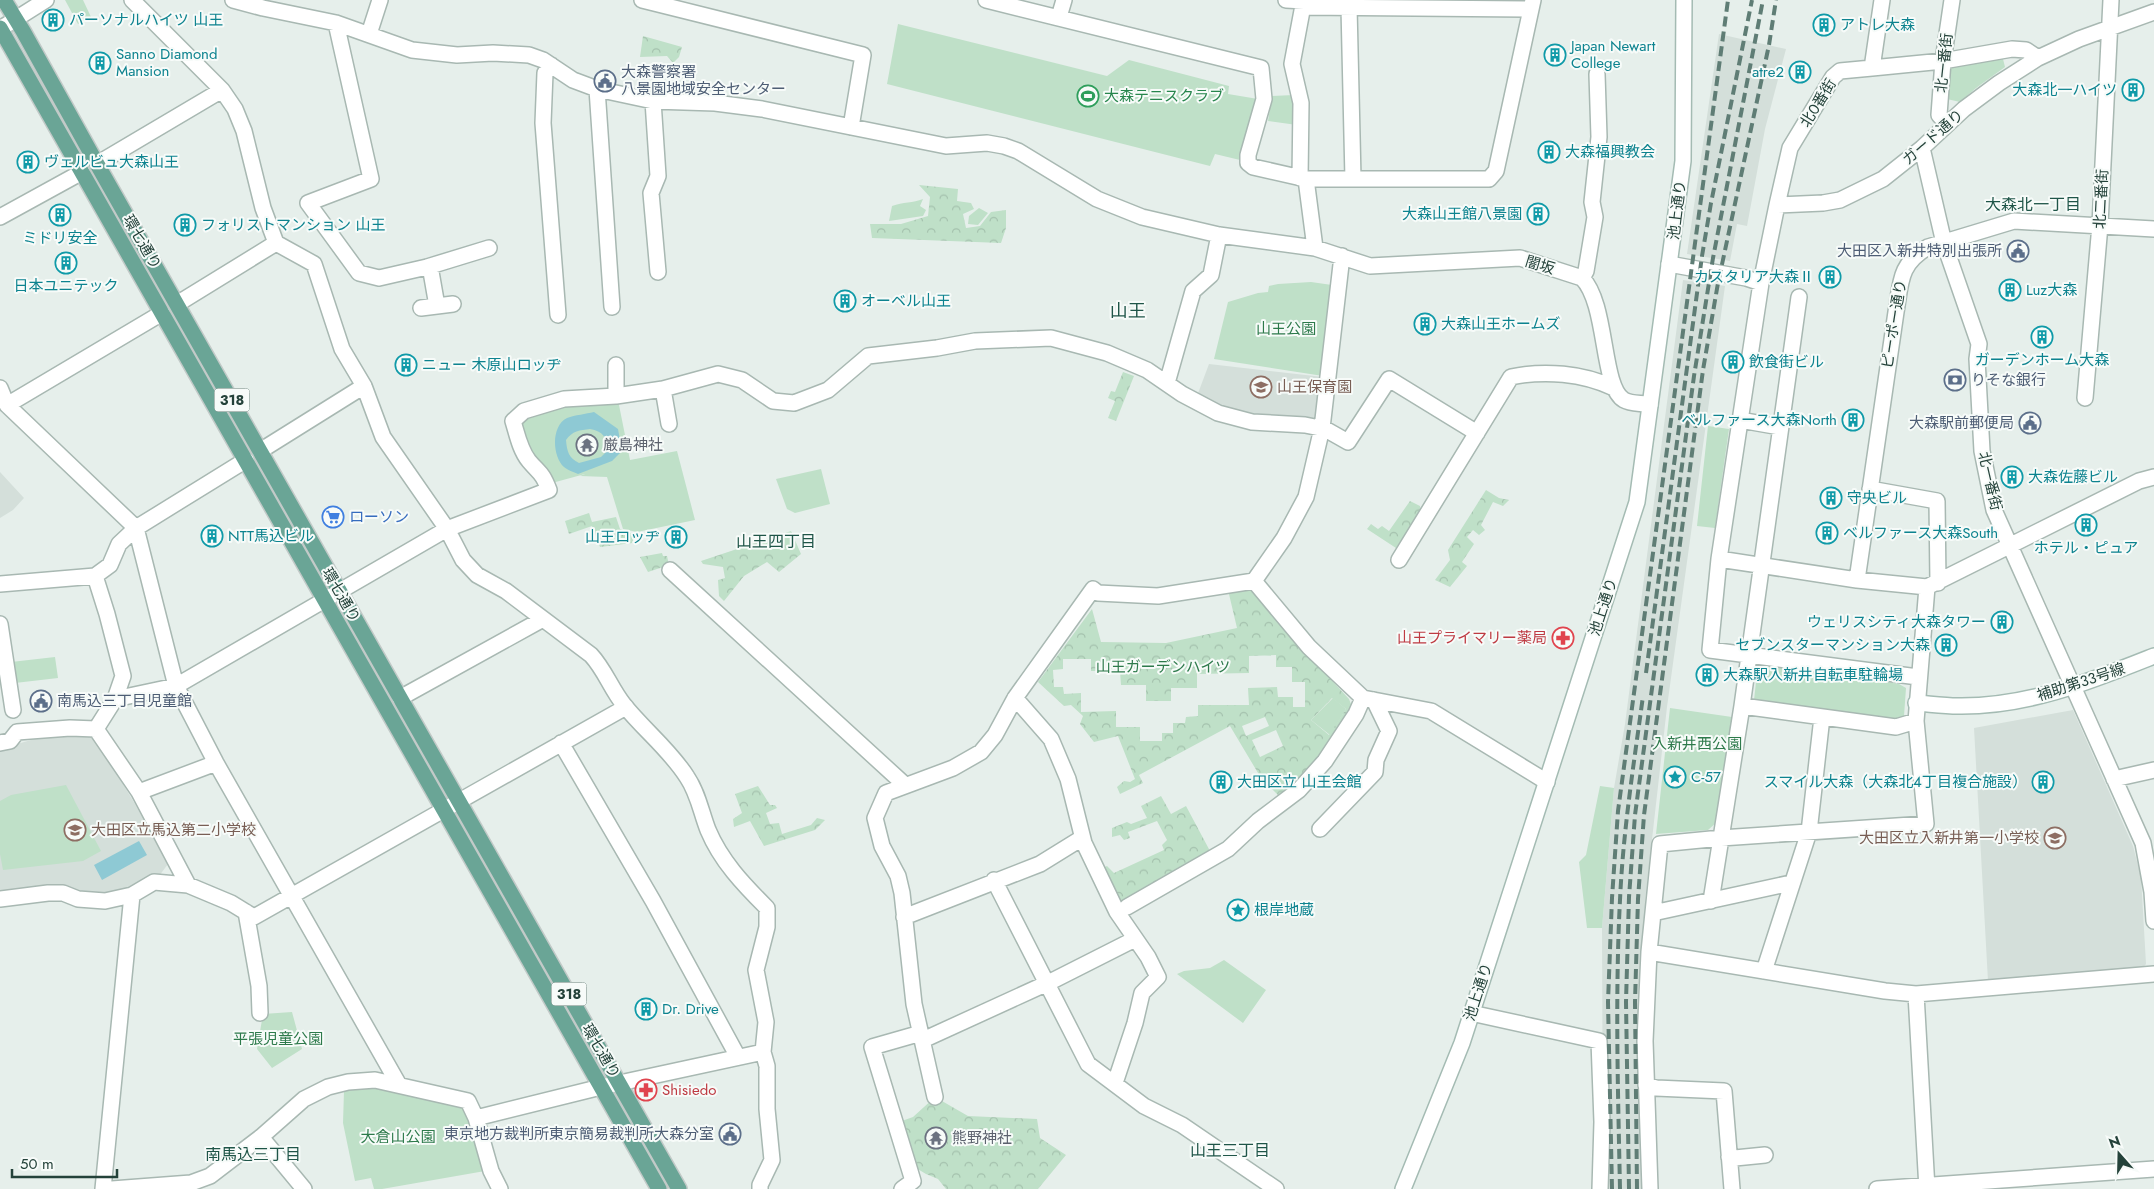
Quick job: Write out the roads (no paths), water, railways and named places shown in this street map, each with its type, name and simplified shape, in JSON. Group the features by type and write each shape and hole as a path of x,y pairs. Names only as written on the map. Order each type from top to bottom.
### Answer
{"main road":[{"name":"環七通り","path":"4,0 16,18 96,164 459,800 678,1189"},
{"name":"環七通り","path":"0,29 659,1189"}],"street":[{"path":"0,29 46,0"},
{"path":"132,0 222,90 235,109 244,131 263,208 276,242 314,264 342,349 364,386 383,437 447,529 463,560 477,575 506,591 592,655 600,665 612,689 626,707 673,757 688,777 698,796 707,828 714,844 730,870 767,908 767,926 756,970 766,1022 762,1052 767,1066 767,1109 772,1160 760,1185 760,1189"},
{"name":"闇坂","path":"233,0 336,23 412,50 457,55 529,55 551,65 573,80 597,89 653,101 715,103 762,109 946,146 987,143 1004,146 1018,151 1097,199 1142,217 1220,235 1315,248 1370,266 1520,258 1582,278"},
{"path":"369,34 380,0"},
{"path":"642,0 863,55 851,128"},
{"path":"986,0 1261,68 1264,99 1248,155 1248,163 1253,167 1303,178 1353,179 1489,179 1496,171 1532,5 1349,7 1286,0"},
{"path":"1059,18 1064,0"},
{"name":"池上通り","path":"1403,1189 1462,1043 1634,512 1683,161 1684,0"},
{"path":"1872,68 1882,0"},
{"name":"北一番街","path":"1947,124 1939,114 1952,0"},
{"name":"北二番街","path":"2086,398 2100,225 2110,0"},
{"path":"1304,3 1292,64 1300,103 1303,178 1315,248"},
{"path":"1349,7 1353,179"},
{"name":"ガード通り","path":"1777,205 1823,203 1840,200 1883,179 1992,88 2038,58 2079,39 2154,12"},
{"path":"336,23 371,179 308,203 359,273 379,278 430,266 489,248"},
{"name":"北0番街","path":"1777,205 1790,148 1833,77 1840,71 1944,61 2012,50 2026,50 2038,58"},
{"path":"551,65 545,73 543,123 558,315"},
{"path":"1597,74 1599,137 1592,202 1595,217 1586,271 1582,278 1591,292 1598,312 1614,388"},
{"path":"597,89 612,306"},
{"path":"96,164 222,90"},
{"path":"653,101 658,176 651,193 658,272"},
{"name":"北一番街","path":"1922,148 1944,243 1979,344 1977,360 1982,451 1994,510 2143,843 2152,892 2154,920"},
{"path":"0,217 82,172"},
{"path":"1777,205 1761,284 1719,559 1710,650 1918,677"},
{"name":"ピーポー通り","path":"1857,580 1902,272 1918,253 1928,247 2014,220 2154,230"},
{"path":"1167,383 1193,291 1211,275 1220,235"},
{"path":"177,304 276,242"},
{"path":"935,1097 914,1004 898,876 882,846 875,818 886,792 953,768 981,752 995,735 1015,698 1093,589 1098,592 1158,596 1254,581 1284,538 1306,497 1322,428 1342,256"},
{"path":"1669,264 1746,278 1761,284"},
{"path":"430,266 437,306"},
{"path":"1712,901 1742,706 1799,297"},
{"path":"420,308 453,304"},
{"path":"7,405 162,313"},
{"path":"115,698 176,686 447,529 549,490 543,474 529,461 522,449 513,421 524,411 564,399 616,396 663,389 718,374 742,380 773,401 794,403 828,390 868,356 937,348 975,341 1051,338 1106,353 1147,370 1182,394 1218,413 1252,422 1305,425 1322,428 1348,442 1389,380 1477,432"},
{"path":"616,365 616,396"},
{"path":"1399,560 1511,377 1532,372 1567,375 1603,383 1614,388 1623,399 1650,405"},
{"path":"260,451 364,386"},
{"path":"0,388 7,405 136,528 176,686 216,763 399,1085"},
{"path":"663,389 669,424"},
{"path":"1740,420 1780,428"},
{"path":"0,584 95,576 110,565 119,544 136,528 246,460"},
{"path":"1719,559 1857,580 1932,585 2139,481 2154,477"},
{"path":"1650,1189 1645,1041 1649,952 1660,844 1926,824 1916,703 1918,677 1932,585 1936,501 1870,490"},
{"path":"670,570 905,785"},
{"path":"95,576 123,676 115,698 96,728"},
{"path":"1254,581 1309,647 1369,699 1390,731 1376,760 1375,772 1320,829"},
{"path":"400,698 543,619"},
{"path":"0,624 13,710"},
{"name":"補助第33号線","path":"1916,703 1958,706 2005,703 2048,695 2154,656"},
{"path":"1015,698 1051,738 1068,780 1082,838 1117,912 1158,977 1142,993 1135,1023 1115,1084"},
{"path":"1369,699 1431,711 1547,782"},
{"path":"1127,907 1228,848 1258,821 1299,790 1325,761 1356,714 1369,699"},
{"path":"1742,706 1896,727 1916,721"},
{"path":"0,899 63,893 78,899 105,901 132,895 154,882 188,885 231,902 254,917 626,707"},
{"path":"1764,971 1809,832 1822,717"},
{"path":"0,734 70,728 96,728"},
{"path":"96,728 139,792 188,885"},
{"path":"0,743 10,741 17,732"},
{"path":"561,743 653,901 738,1058"},
{"path":"139,792 216,763"},
{"path":"2114,779 2154,770"},
{"path":"904,917 994,880 1040,864 1082,838"},
{"path":"994,880 1088,1064 1144,1106 1182,1125 1276,1189"},
{"path":"1653,913 1791,883"},
{"path":"103,1189 132,895"},
{"path":"246,912 259,986 260,1013"},
{"path":"902,1189 913,1181 872,1047 922,1037 1046,983 1135,939"},
{"path":"1649,952 1885,991 1916,994 2154,974"},
{"path":"1916,994 1927,1187"},
{"path":"1471,1013 1599,1041 1602,1122 1600,1189"},
{"path":"476,1118 601,1087 762,1052"},
{"path":"112,1189 191,1183 210,1176 261,1137 304,1099 328,1087 361,1080 399,1085 468,1101 476,1118 491,1171 500,1189"},
{"path":"1646,1084 1656,1088 1724,1090 1732,1189"},
{"path":"261,1137 304,1189"},
{"path":"1729,1156 1735,1158 1765,1155"},
{"path":"1877,1189 1927,1187 2154,1169"}],"water":[{"path":"594,412 618,429 622,451 612,461 578,474 565,468 560,462 555,449 556,434 558,427 567,418","holes":["590,429 598,431 604,436 608,450 601,457 579,463 569,454 566,440 576,432"]},
{"path":"139,841 147,855 102,880 94,865"}],"railway":[{"path":"1612,1189 1608,1002 1618,811 1728,0"},
{"path":"1646,673 1702,256 1752,0"},
{"path":"1629,1189 1626,1002 1629,897 1635,815 1694,376 1713,258 1763,0"},
{"path":"1637,1189 1635,1002 1638,899 1644,815 1703,370 1718,283 1769,45 1776,0"},
{"path":"1620,1189 1617,1008 1618,936 1626,823 1643,696"}],"place":[{"name":"パーソナルハイツ 山王","path":"53,20"},
{"name":"アトレ大森","path":"1824,25"},
{"name":"Japan Newart College","path":"1555,55"},
{"name":"Sanno Diamond Mansion","path":"100,63"},
{"name":"atre2","path":"1800,72"},
{"name":"大森警察署 八景園地域安全センター","path":"605,81"},
{"name":"大森北一ハイツ","path":"2133,90"},
{"name":"大森テニスクラブ","path":"1088,96"},
{"name":"大森福興教会","path":"1549,152"},
{"name":"ヴェルビュ大森山王","path":"28,162"},
{"name":"大森山王館八景園","path":"1538,214"},
{"name":"ミドリ安全","path":"60,215"},
{"name":"フォリストマンション 山王","path":"185,225"},
{"name":"大田区入新井特別出張所","path":"2018,251"},
{"name":"日本ユニテック","path":"66,263"},
{"name":"カスタリア大森Ⅱ","path":"1830,277"},
{"name":"Luz大森","path":"2010,290"},
{"name":"オーベル山王","path":"845,301"},
{"name":"大森山王ホームズ","path":"1425,324"},
{"name":"ガーデンホーム大森","path":"2042,337"},
{"name":"飲食街ビル","path":"1733,362"},
{"name":"ニュー 木原山ロッヂ","path":"406,365"},
{"name":"りそな銀行","path":"1955,380"},
{"name":"山王保育園","path":"1261,387"},
{"name":"ベルファース大森North","path":"1853,420"},
{"name":"大森駅前郵便局","path":"2030,423"},
{"name":"厳島神社","path":"587,445"},
{"name":"大森佐藤ビル","path":"2012,477"},
{"name":"守央ビル","path":"1831,498"},
{"name":"ローソン","path":"333,517"},
{"name":"ホテル・ピュア","path":"2086,525"},
{"name":"ベルファース大森South","path":"1827,533"},
{"name":"NTT馬込ビル","path":"212,536"},
{"name":"山王ロッヂ","path":"676,537"},
{"name":"ウェリスシティ大森タワー","path":"2002,622"},
{"name":"山王プライマリー薬局","path":"1563,638"},
{"name":"セブンスターマンション大森","path":"1946,645"},
{"name":"大森駅入新井自転車駐輪場","path":"1707,675"},
{"name":"南馬込三丁目児童館","path":"41,701"},
{"name":"C-57","path":"1675,777"},
{"name":"大田区立 山王会館","path":"1221,782"},
{"name":"スマイル大森（大森北４丁目複合施設）","path":"2043,782"},
{"name":"大田区立馬込第二小学校","path":"75,830"},
{"name":"大田区立入新井第一小学校","path":"2055,838"},
{"name":"根岸地蔵","path":"1238,910"},
{"name":"Dr. Drive","path":"646,1009"},
{"name":"Shisiedo","path":"646,1090"},
{"name":"東京地方裁判所東京簡易裁判所大森分室","path":"730,1134"},
{"name":"熊野神社","path":"936,1138"}],"district":[{"name":"大森北一丁目","path":"2033,204"},
{"name":"山王","path":"1128,311"},
{"name":"山王四丁目","path":"776,541"},
{"name":"山王三丁目","path":"1230,1150"},
{"name":"南馬込三丁目","path":"253,1154"}],"park label":[{"name":"山王公園","path":"1286,329"},
{"name":"山王ガーデンハイツ","path":"1163,667"},
{"name":"入新井西公園","path":"1697,744"},
{"name":"平張児童公園","path":"278,1039"},
{"name":"大倉山公園","path":"398,1137"}]}
